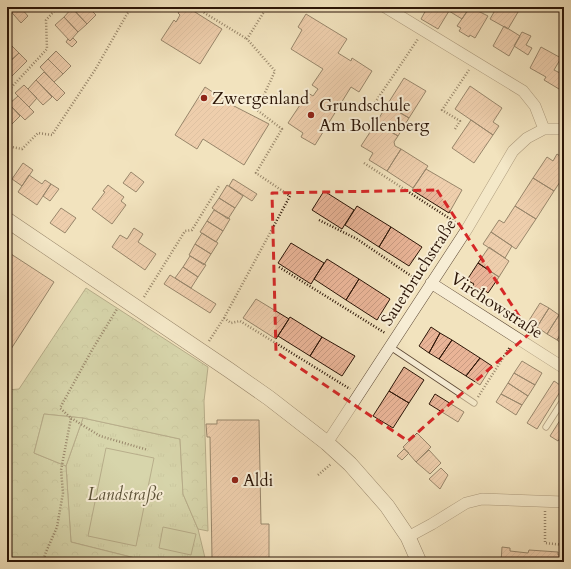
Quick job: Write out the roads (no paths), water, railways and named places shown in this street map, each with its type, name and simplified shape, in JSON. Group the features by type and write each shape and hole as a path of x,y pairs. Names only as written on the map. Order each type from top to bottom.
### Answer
{"main road":[{"path":"7,220 202,351 269,398 327,443 350,464 387,506 408,537 419,562"}],"street":[{"path":"385,7 523,91 535,106 544,129 564,130"},
{"name":"Sauerbruchstraße","path":"327,443 467,229 513,151 527,138 544,129"},
{"name":"Virchowstraße","path":"430,285 564,368"},
{"path":"408,537 466,503 482,499 564,502"}],"lane":[{"path":"392,342 474,403"},
{"path":"546,427 564,399"}],"place":[{"name":"Zwergenland","path":"204,98"},
{"name":"Grundschule Am Bollenberg","path":"311,115"},
{"name":"Aldi","path":"235,480"}],"park label":[{"name":"Landstraße","path":"125,494"}]}
